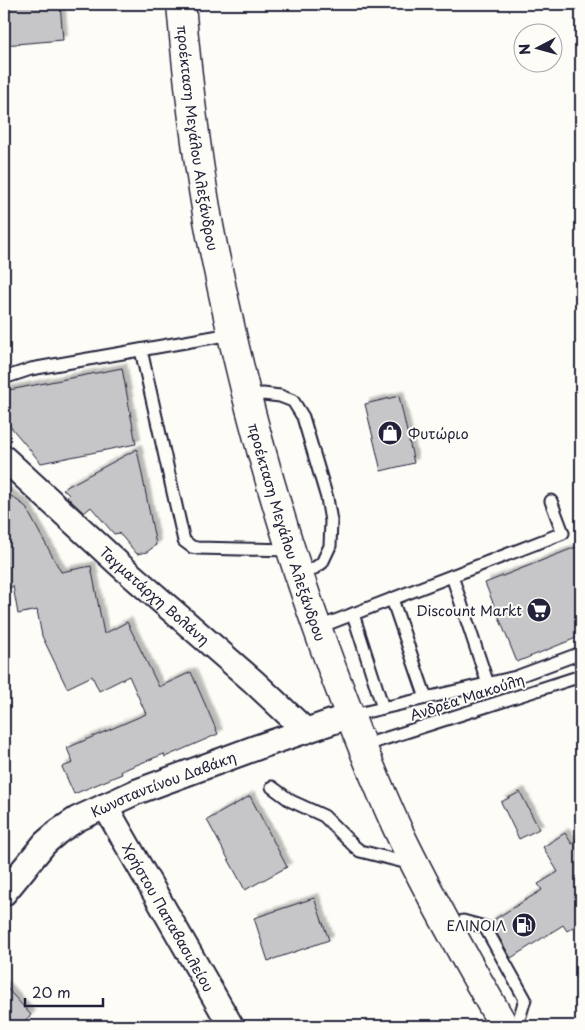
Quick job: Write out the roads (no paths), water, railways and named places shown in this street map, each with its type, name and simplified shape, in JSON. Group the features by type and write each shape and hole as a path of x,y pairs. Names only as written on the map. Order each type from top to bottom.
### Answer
{"main road":[{"name":"προέκταση Μεγάλου Αλεξάνδρου","path":"182,4 186,61 207,217 231,334 246,395 299,578 349,716 380,791 430,895 467,961 512,1021"}],"street":[{"name":"Ταγματάρχη Βολάνη","path":"4,458 121,566 253,681 306,731"},
{"name":"Κωνσταντίνου Δαβάκη","path":"4,893 48,840 77,819 136,792 349,716"},
{"name":"Χρήστου Παπαβασιλείου","path":"105,806 231,1026"}],"lane":[{"path":"4,378 31,369 231,334"},
{"path":"141,350 184,541 197,548 290,550"},
{"path":"246,395 280,396 293,401 303,417 327,498 331,521 330,546 322,563 299,578"},
{"path":"317,628 563,533 552,501"},
{"path":"452,576 488,684"},
{"path":"392,599 426,698"},
{"path":"353,614 384,708"},
{"path":"349,716 516,677 581,653"},
{"name":"Ανδρέα Μακούλη","path":"362,746 581,676"},
{"path":"272,787 291,801 324,816 360,851 416,865"},
{"path":"463,921 485,927 525,999 512,1021"}],"place":[{"name":"Φυτώριο","path":"390,433"},
{"name":"Discount Markt","path":"539,610"},
{"name":"ΕΛΙΝΟΙΛ","path":"524,925"}]}
